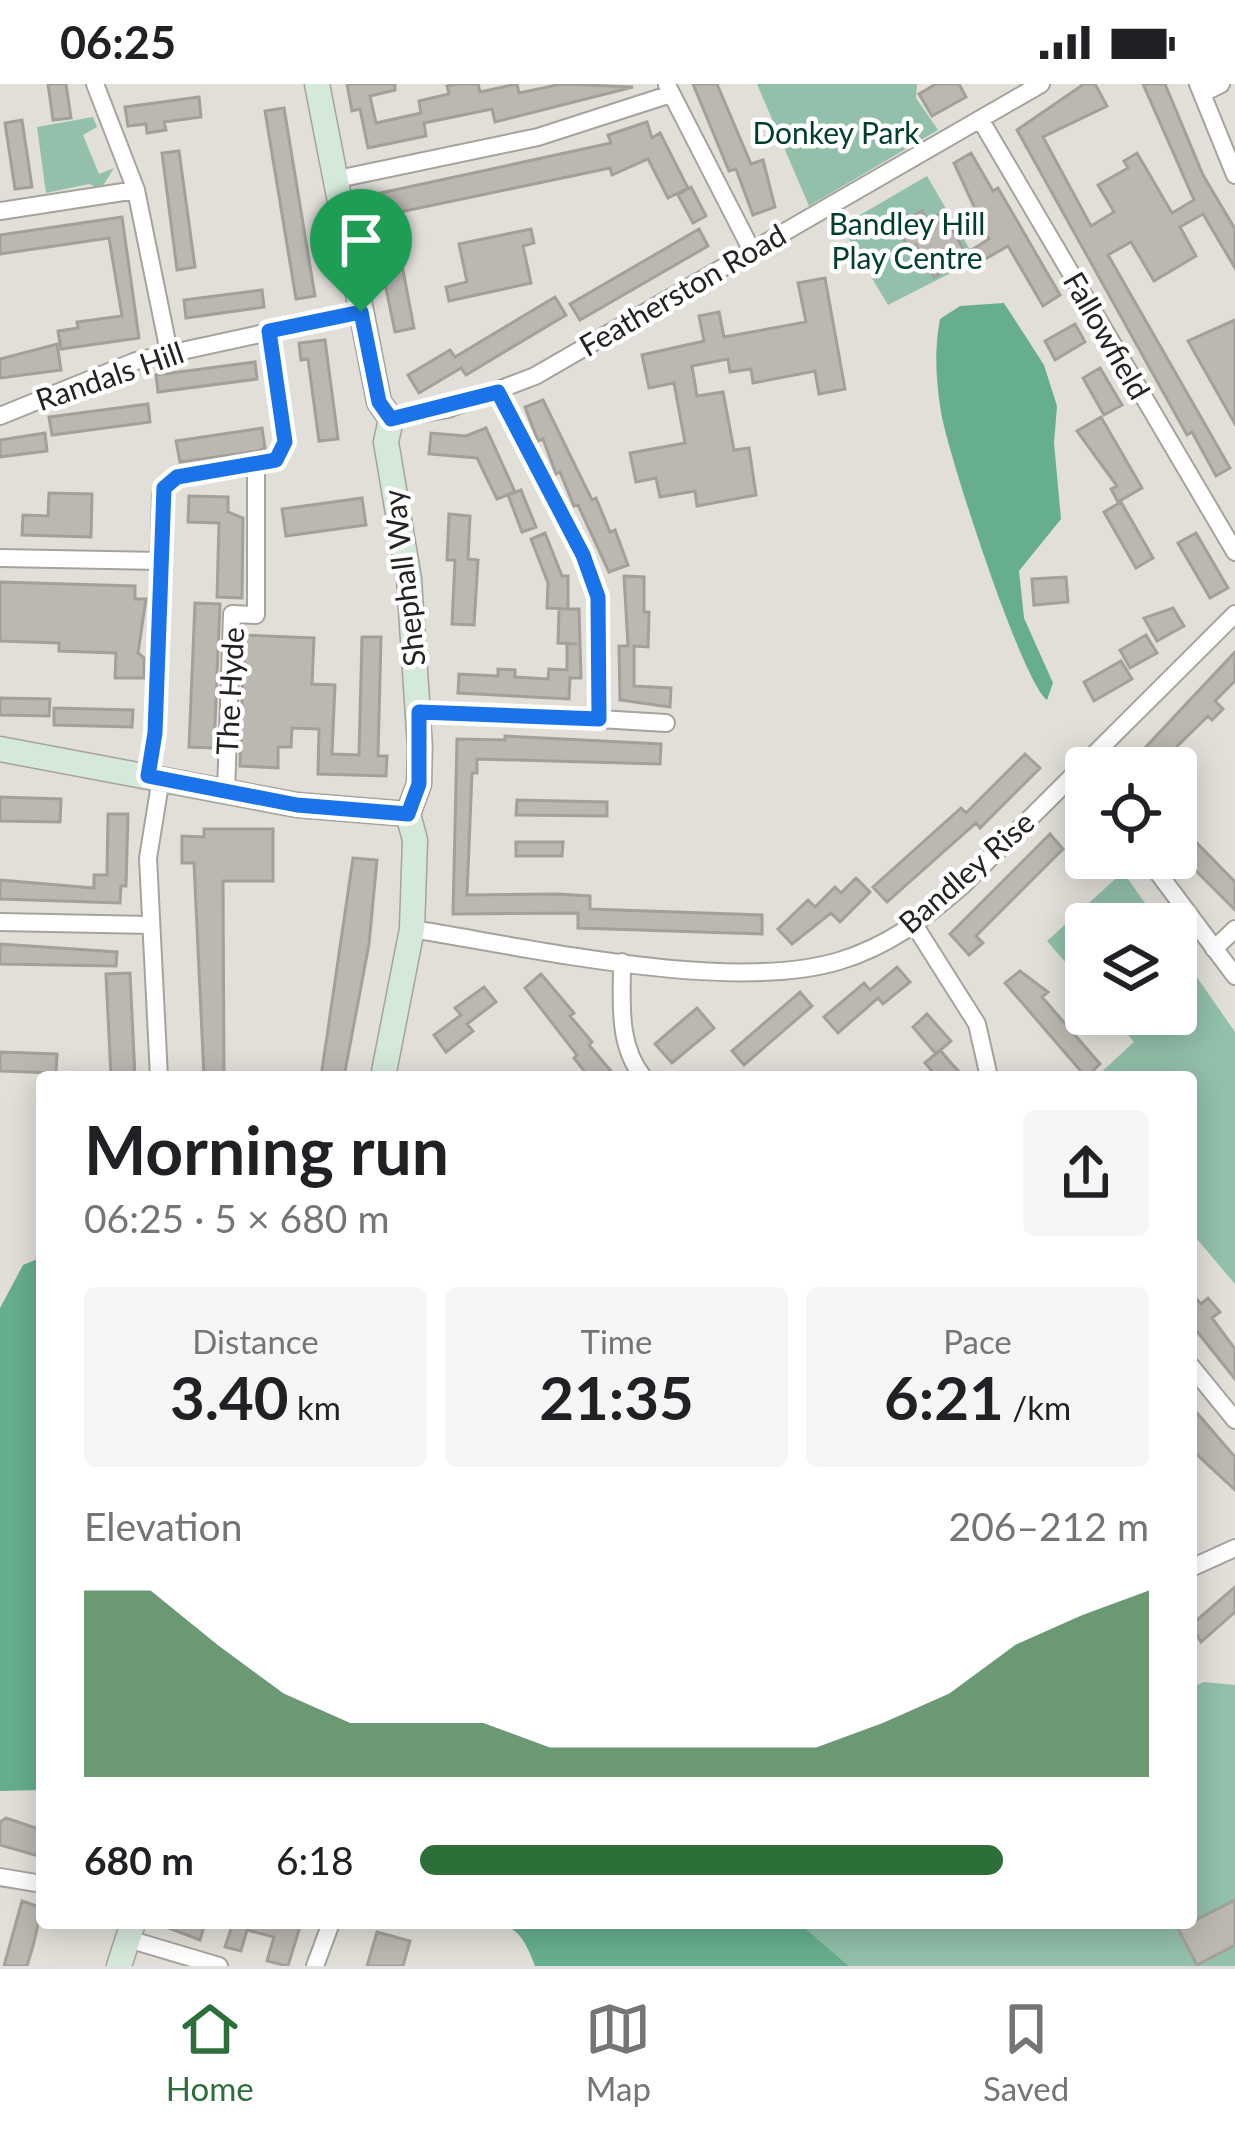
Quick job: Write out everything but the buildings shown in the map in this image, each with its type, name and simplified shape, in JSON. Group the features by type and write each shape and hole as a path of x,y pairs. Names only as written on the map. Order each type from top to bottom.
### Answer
{"street":[{"path":"95,84 136,190 169,352"},
{"name":"Shephall Way","path":"317,84 379,402 391,419 386,442 409,579 419,712 419,784 408,814 415,840 412,928 384,1071"},
{"path":"1221,84 1200,88 1235,175"},
{"name":"Featherston Road","path":"391,419 498,392 752,251 1028,87"},
{"path":"333,180 538,137 669,89 752,251"},
{"name":"Fallowfield","path":"980,119 1235,552"},
{"path":"0,211 136,190"},
{"name":"Randals Hill","path":"0,416 169,352 361,312"},
{"path":"159,1071 149,839 155,777 161,495 169,482 276,460 285,442 269,331"},
{"path":"498,392 583,555 598,597 599,719"},
{"name":"The Hyde","path":"226,793 232,614 256,615 256,466"},
{"path":"0,558 160,561"},
{"name":"Bandley Rise","path":"1103,747 1235,614"},
{"path":"419,712 666,723"},
{"path":"0,749 226,793 408,814"},
{"name":"Bandley Rise","path":"412,928 622,962 787,972 863,953 915,926 1065,785"},
{"path":"1162,879 1235,976"},
{"path":"0,922 151,925"},
{"path":"915,926 977,1024 988,1071"},
{"path":"1214,949 1235,928"},
{"path":"622,962 622,1030 638,1071"},
{"path":"1197,1373 1235,1420"},
{"path":"1197,1565 1235,1549"},
{"path":"0,1877 36,1883"},
{"path":"315,1966 329,1929"},
{"path":"119,1966 130,1931 219,1966"}],"green space":[{"name":"Donkey Park","path":"757,84 917,84 916,98 938,130 809,206"},
{"path":"93,117 97,127 83,135 99,174 114,168 101,189 89,184 46,193 37,127"},
{"name":"Bandley Hill Play Centre","path":"927,176 976,260 888,305 841,226"},
{"path":"1004,303 1044,365 1057,406 1054,443 1061,519 1019,571 1024,618 1053,683 1047,700 1021,653 987,565 947,436 938,388 940,319 960,306"},
{"path":"1115,879 1128,879 1145,903 1089,903"},
{"path":"1065,925 1065,962 1047,941"},
{"path":"1197,977 1235,1032 1235,1284 1197,1239 1197,1071 1103,1071 1134,1042 1128,1035 1197,1035"},
{"path":"36,1260 36,1790 0,1791 0,1308 23,1265"},
{"path":"1197,1685 1235,1685 1235,1966 849,1966 806,1929 1197,1929"},
{"path":"512,1929 806,1929 849,1966 535,1966"}],"route":[{"path":"361,312 379,402 391,419 448,409 498,392 592,577 601,619 599,719 419,712 419,784 408,814 297,805 148,776 155,733 164,488 177,477 276,460 285,442 269,331 361,312"}]}
